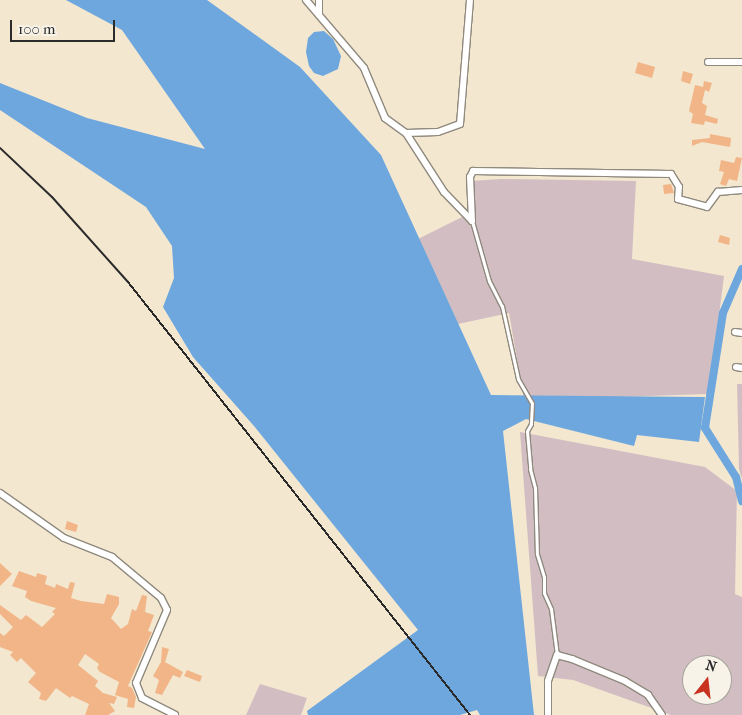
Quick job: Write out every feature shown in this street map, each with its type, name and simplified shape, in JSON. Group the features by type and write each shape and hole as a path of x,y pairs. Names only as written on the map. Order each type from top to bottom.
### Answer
{"street":[{"path":"306,0 364,68 385,118 406,134 444,192 472,221"},
{"path":"319,0 320,15"},
{"path":"406,134 438,132 460,124 470,0"},
{"path":"708,62 742,62"},
{"path":"472,221 470,177 473,171 671,174 679,187 678,199 707,207 718,192 742,190"},
{"path":"0,492 64,538 112,558 160,598 167,610 136,683 142,698 175,715"},
{"path":"548,715 548,681 557,656 572,658 626,681 648,695 662,715"}],"lane":[{"path":"472,221 489,281 502,306 518,378 532,403 532,424 527,431 530,469 535,488 537,554 544,577 544,593 551,609 557,656"}],"shaded area":[{"path":"501,179 636,181 632,259 724,276 709,394 524,400 509,313 458,324 418,239 468,214 471,181"},
{"path":"737,384 742,384 742,479 739,469"},
{"path":"520,432 705,467 737,491 735,594 742,597 742,715 671,715 573,680 538,676"},
{"path":"260,684 307,698 301,715 246,715"}],"water":[{"path":"66,0 207,0 300,67 381,155 491,395 705,397 699,442 637,435 634,446 526,419 503,431 534,715 480,715 477,710 460,715 308,715 307,711 418,630 254,426 193,357 163,307 174,278 172,246 146,207 0,110 0,83 87,118 205,149 122,30"},
{"path":"324,31 333,39 341,56 338,69 323,76 314,73 309,66 306,52 308,38 314,32"}],"building":[{"path":"638,62 655,67 652,78 635,73"},
{"path":"683,71 693,74 690,84 681,81"},
{"path":"704,81 712,83 709,92 705,90 702,103 707,106 705,115 718,119 717,124 705,121 704,125 691,123 693,114 689,111 695,85 703,87"},
{"path":"710,134 731,138 730,147 702,142 692,146 692,140 710,138"},
{"path":"736,157 742,158 737,181 729,179 726,186 720,184 724,172 719,171 721,160 734,163"},
{"path":"671,184 674,193 664,194 663,185"},
{"path":"720,235 730,238 729,245 718,242"},
{"path":"67,521 78,525 76,532 65,529"},
{"path":"0,563 12,574 0,586"},
{"path":"19,571 36,577 37,573 47,576 45,584 55,588 56,584 68,589 70,582 75,583 71,598 81,601 104,604 107,594 119,597 119,604 111,618 121,629 128,624 132,609 136,611 142,595 147,596 145,612 154,615 148,631 152,632 128,686 132,688 136,697 134,708 127,707 128,699 115,695 119,682 100,672 97,668 99,664 85,654 78,665 98,681 95,686 103,693 117,697 114,704 109,703 115,711 108,715 85,715 89,704 72,696 70,698 56,688 46,701 39,699 41,693 28,682 36,673 21,658 17,662 10,655 13,652 0,647 0,633 4,636 13,627 0,614 0,605 21,620 26,615 42,627 55,614 52,612 56,608 31,601 25,597 27,591 12,586"},
{"path":"162,647 169,649 165,662 183,672 180,678 173,675 162,695 155,693 159,680 153,676 161,662"},
{"path":"187,670 202,676 200,682 184,676"}],"waterway":[{"path":"742,269 723,313 705,428 736,477 742,501"}],"railway":[{"path":"0,148 52,197 128,282 470,715"}]}
